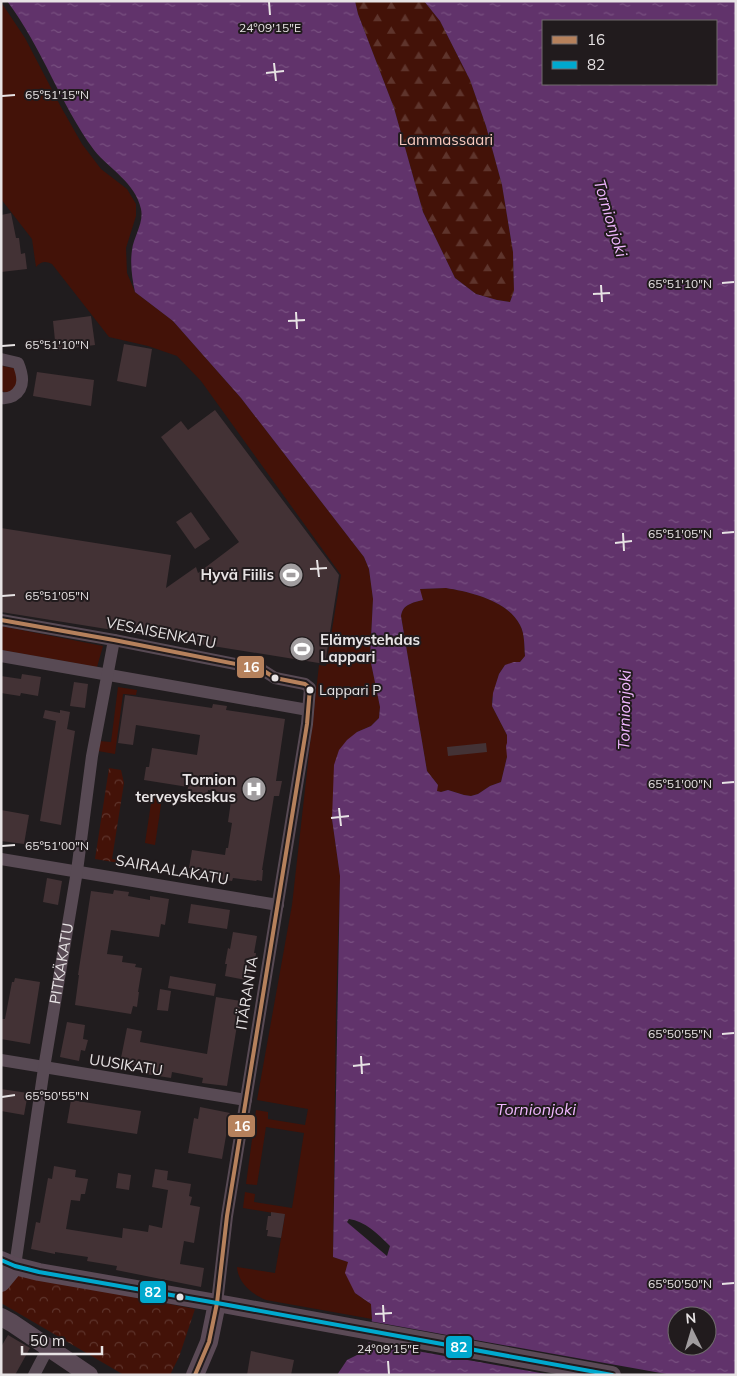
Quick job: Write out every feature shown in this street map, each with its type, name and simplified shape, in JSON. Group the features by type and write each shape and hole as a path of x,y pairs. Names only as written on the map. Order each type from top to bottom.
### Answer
{"street":[{"path":"1,359 18,362 22,371 23,383 19,392 10,398 1,398"},
{"name":"VESAISENKATU","path":"1,620 114,640 261,670 275,678 305,684 310,688"},
{"name":"PITKÄKATU","path":"8,1263 44,1068 77,871 92,756 114,640"},
{"path":"1,656 308,710"},
{"name":"ITÄRANTA","path":"217,1303 227,1216 278,905 310,688"},
{"name":"SAIRAALAKATU","path":"1,859 278,905"},
{"name":"UUSIKATU","path":"1,1060 246,1100"},
{"path":"1,1283 8,1263 39,1272 612,1375"},
{"path":"195,1375 209,1342 217,1303"},
{"path":"1,1317 89,1375"},
{"path":"34,1375 48,1348"}],"green space":[{"name":"Lammassaari","path":"355,1 424,1 440,21 470,80 486,126 502,185 513,252 514,291 510,302 476,294 455,278 423,212 394,108 358,14"},
{"path":"1,2 25,38 82,144 101,169 127,189 136,204 136,216 126,248 127,273 135,292 173,321 241,398 364,557 369,569 373,599 370,658 380,707 379,718 371,726 357,732 332,819 340,876 336,1008 333,1257 348,1262 355,1293 371,1304 372,1319 266,1300 256,1295 243,1283 237,1267 275,1273 285,1215 243,1208 245,1192 255,1194 254,1202 292,1208 304,1133 266,1127 257,1185 246,1184 256,1110 268,1112 268,1119 305,1125 308,1109 257,1100 292,905 319,665 326,666 341,575 201,381 177,356 148,346 109,337 52,264 44,262 36,267 32,239 1,199"},
{"path":"1,366 14,368 18,375 16,387 9,393 1,391"},
{"path":"446,588 477,595 507,610 520,625 524,640 525,656 520,662 505,665 499,674 492,699 492,706 507,735 507,757 501,782 471,796 448,790 436,791 438,785 427,771 401,616 406,606 423,600 419,589"},
{"path":"1,626 103,646 97,667 1,650"},
{"path":"118,687 137,690 136,695 123,694 115,754 98,751 99,741 111,742"},
{"path":"109,768 121,770 124,783 112,859 162,868 162,870 95,859"},
{"path":"152,797 162,798 155,845 145,843"},
{"path":"1,1265 20,1275 195,1309 179,1357 170,1375 124,1375 1,1303"}],"water":[{"name":"Tornionjoki","path":"7,1 355,1 358,14 394,108 423,212 455,278 476,294 510,302 514,291 513,252 502,185 486,126 470,80 440,21 424,1 736,1 736,1375 337,1375 347,1360 363,1352 368,1345 372,1319 371,1304 355,1293 345,1273 348,1262 333,1257 340,876 332,819 334,765 339,750 347,740 357,732 371,726 379,718 380,707 370,658 373,599 369,569 364,557 241,398 173,321 135,292 131,260 133,245 142,214 138,200 128,184 94,150 71,114 31,37","holes":["446,588 466,592 498,604 514,617 523,632 525,656 520,662 505,665 499,674 493,693 492,706 507,735 507,757 501,782 471,796 448,790 437,791 438,785 427,771 401,616 406,606 423,600 420,589","349,1219 366,1225 390,1246 387,1256 347,1222"]}],"pier":[{"path":"369,1321 672,1375 552,1375 366,1342"}],"building":[{"path":"11,213 16,238 19,238 21,254 25,253 27,269 1,272 1,215"},
{"path":"91,316 95,345 56,350 53,321"},
{"path":"124,344 152,349 146,387 117,381"},
{"path":"37,372 94,380 91,406 33,396"},
{"path":"215,410 339,575 325,664 1,612 1,528 171,555 166,588 196,567 198,573 239,542 161,437 181,421 188,430"},
{"path":"191,512 210,539 195,549 176,522"},
{"path":"22,674 41,677 38,696 21,693 20,696 1,693 1,676 21,679"},
{"path":"74,682 88,684 85,708 70,706"},
{"name":"Tornion terveyskeskus","path":"125,695 212,708 213,704 227,706 226,710 285,719 276,781 282,781 279,796 274,796 262,870 262,881 233,878 232,881 199,876 200,873 194,872 194,869 189,868 192,850 225,855 232,823 228,822 232,794 208,790 207,797 187,794 188,787 144,780 146,767 149,767 152,748 197,755 200,735 136,725 133,745 118,743"},
{"path":"45,710 60,713 60,710 70,712 67,729 75,731 61,825 40,821 56,721 43,718"},
{"path":"486,743 487,752 448,756 447,747"},
{"path":"1,810 29,815 24,844 1,841"},
{"path":"47,878 62,881 58,905 43,902"},
{"path":"114,890 129,892 128,896 150,900 150,896 169,899 165,925 161,924 159,937 111,930 107,954 123,956 122,962 136,964 135,967 142,968 137,1007 133,1006 131,1014 75,1005 91,891 113,894"},
{"path":"191,904 230,910 227,929 188,923"},
{"path":"233,932 257,936 254,953 256,953 254,971 251,971 250,977 247,976 246,980 225,976 227,964 225,964"},
{"path":"170,976 216,984 214,996 168,988"},
{"path":"15,978 40,982 30,1044 1,1039 1,1019 5,1019 12,982 14,982"},
{"path":"160,989 171,991 168,1011 157,1010"},
{"path":"216,997 241,1001 227,1086 202,1083 203,1078 172,1072 171,1078 146,1074 147,1068 120,1063 127,1028 142,1031 140,1042 207,1054"},
{"path":"67,1022 85,1025 83,1039 88,1040 85,1051 81,1050 79,1061 60,1057"},
{"path":"1,1089 28,1093 24,1115 1,1111"},
{"path":"71,1100 141,1111 137,1134 67,1123"},
{"path":"200,1107 230,1113 222,1159 188,1153 194,1118 198,1119"},
{"path":"54,1166 76,1170 75,1177 88,1179 85,1194 81,1194 80,1201 71,1200 66,1229 122,1238 123,1228 148,1232 149,1225 162,1228 168,1190 152,1187 155,1169 168,1171 167,1180 191,1184 189,1196 192,1197 190,1205 200,1207 194,1243 184,1241 180,1264 204,1268 201,1287 116,1270 117,1266 87,1261 88,1257 55,1252 55,1254 31,1249 36,1222 40,1223 48,1178 52,1179"},
{"path":"118,1173 131,1175 129,1190 116,1188"},
{"path":"271,1212 285,1214 281,1238 267,1236 268,1216 271,1216"},
{"path":"8,1335 30,1348 15,1375 1,1375 1,1347"},
{"path":"251,1351 294,1360 291,1375 247,1375"}],"transit line":[{"name":"16","path":"1,620 261,669 275,678 305,684 310,688 307,724 227,1216 217,1303 209,1342 195,1375"},
{"name":"82","path":"1,1260 15,1266 39,1272 612,1375"}],"place":[{"name":"Hyvä Fiilis","path":"291,575"},
{"name":"Elämystehdas Lappari","path":"302,649"},
{"name":"Lappari P","path":"310,690"},
{"name":"Tornion terveyskeskus","path":"254,789"}]}
